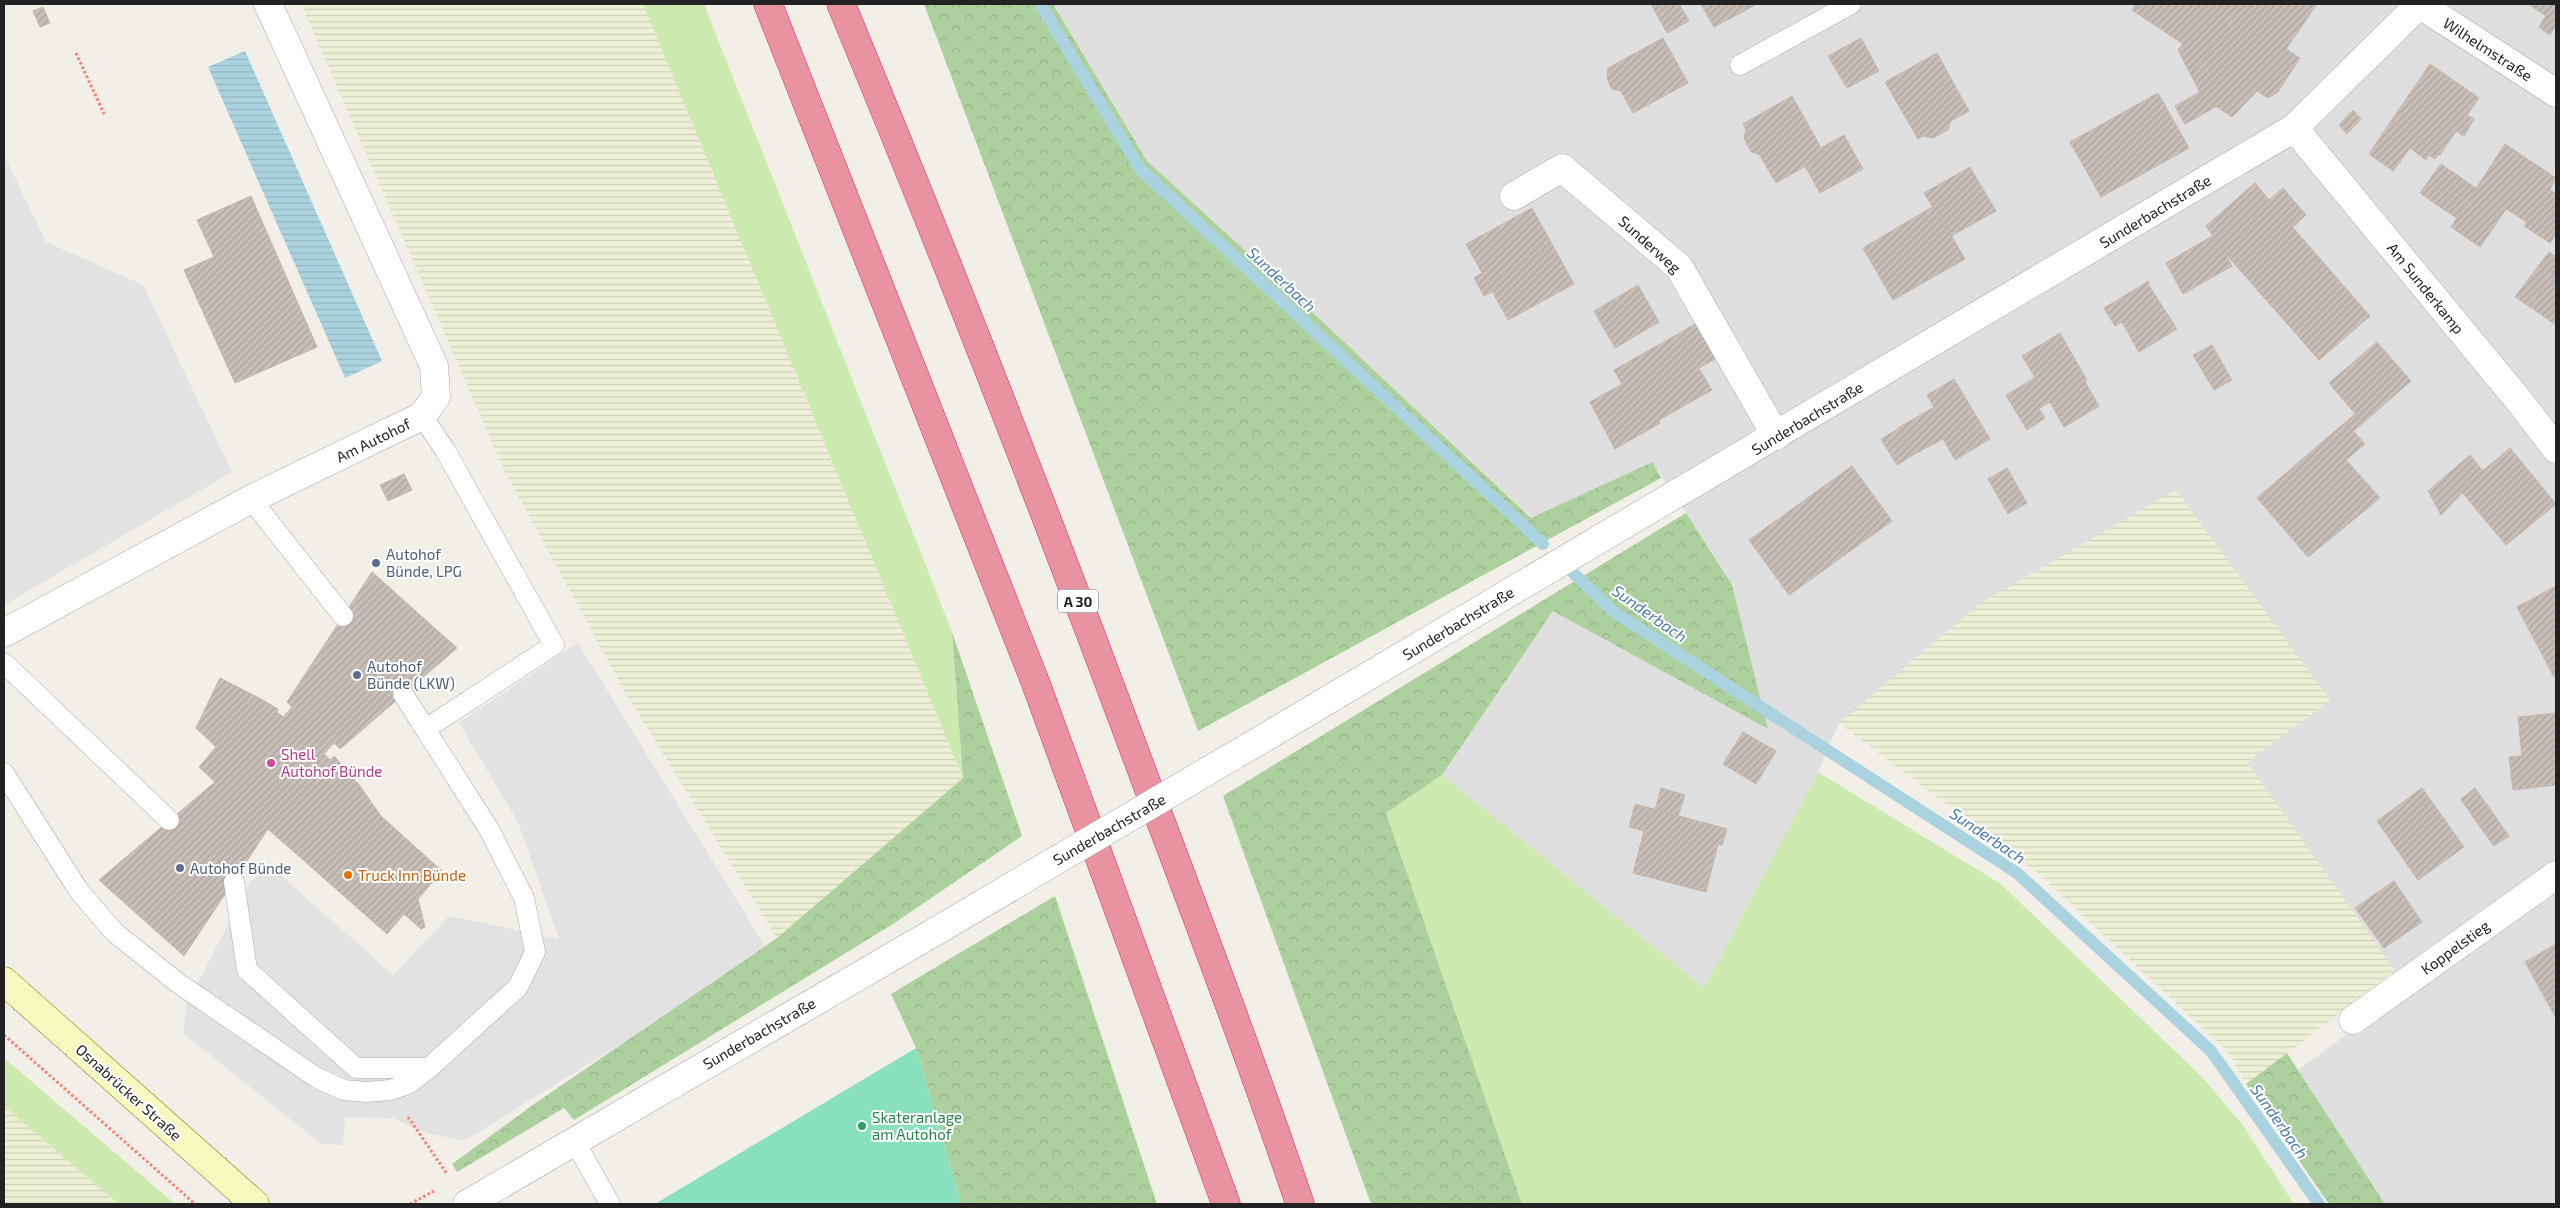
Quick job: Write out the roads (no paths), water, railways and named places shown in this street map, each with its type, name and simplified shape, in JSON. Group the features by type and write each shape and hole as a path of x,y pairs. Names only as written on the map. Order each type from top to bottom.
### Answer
{"highway":[{"path":"768,4 1036,684 1226,1204"},
{"name":"A 30","path":"841,4 903,152 1097,648 1264,1096 1300,1204"}],"main road":[{"name":"Osnabrücker Straße","path":"4,981 255,1204"}],"street":[{"name":"Am Autohof","path":"4,634 251,499 422,416 436,398 434,366 268,4"},
{"name":"Wilhelmstraße","path":"2420,4 2449,12 2556,93"},
{"name":"Sunderbachstraße","path":"467,1204 574,1140 938,930 2294,128 2420,4"},
{"name":"Am Sunderkamp","path":"2294,128 2520,402 2556,449"},
{"name":"Sunderweg","path":"1514,196 1562,168 1679,267 1776,436"},
{"name":"Koppelstieg","path":"2353,1020 2556,875"}],"lane":[{"path":"1740,65 1851,4"},
{"path":"422,416 445,450 554,645 427,728"},
{"path":"251,499 343,616"},
{"path":"4,663 169,820"},
{"path":"4,773 79,891 108,926 178,983 317,1078 344,1090 366,1092 390,1090 408,1084 429,1068 518,987 535,952 524,898 490,831 427,728 403,694"},
{"path":"234,882 247,970 356,1068 429,1068"},
{"path":"574,1140 610,1204"}],"water":[{"path":"245,51 382,361 345,378 208,67"}],"waterway":[{"name":"Sunderbach","path":"1040,4 1140,169 1543,544"},
{"name":"Sunderbach","path":"1570,570 1614,612 2017,873 2211,1051 2319,1204"}],"place":[{"name":"Autohof Bünde, LPG","path":"376,563"},
{"name":"Autohof Bünde (LKW)","path":"357,675"},
{"name":"Shell Autohof Bünde","path":"271,763"},
{"name":"Autohof Bünde","path":"180,868"},
{"name":"Truck Inn Bünde","path":"348,875"},
{"name":"Skateranlage am Autohof","path":"862,1126"}]}
